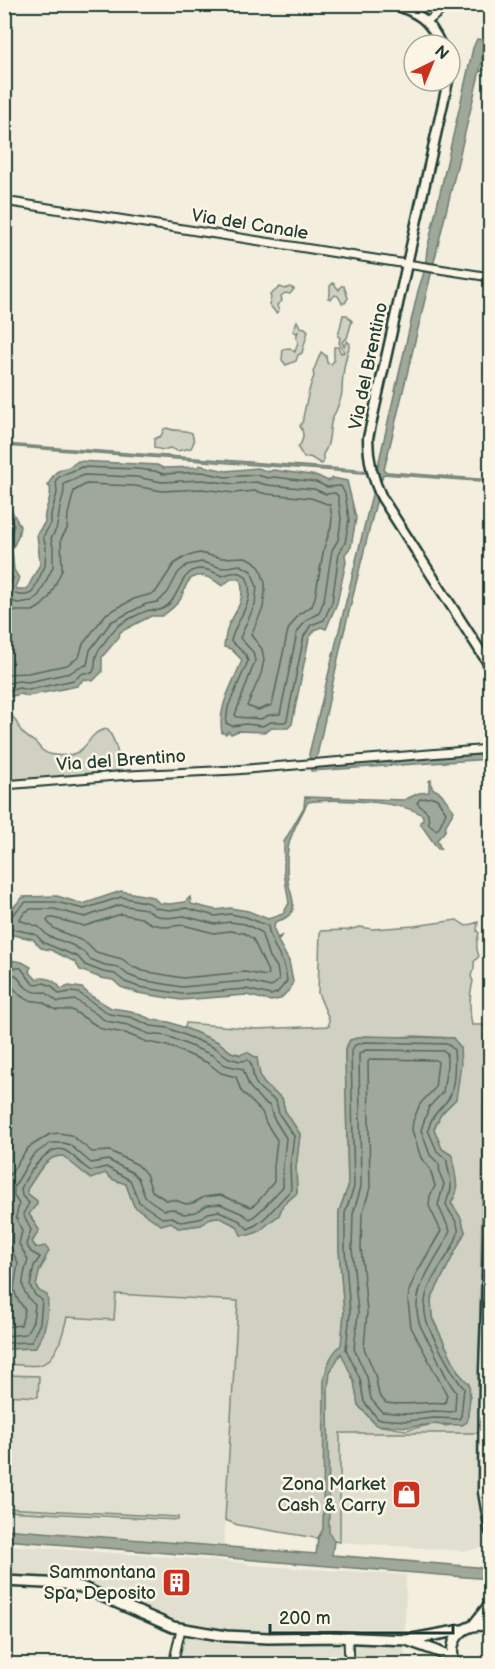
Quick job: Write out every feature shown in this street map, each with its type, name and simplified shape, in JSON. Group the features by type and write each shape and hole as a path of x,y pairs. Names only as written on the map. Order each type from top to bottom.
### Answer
{"main road":[{"path":"4,1581 81,1587 181,1629 218,1635 251,1638 348,1637 406,1640 462,1630 473,1625 490,1627"},
{"path":"454,1662 453,1646 462,1630"},
{"path":"406,1640 437,1651 454,1662"}],"street":[{"path":"392,4 419,14 434,33"},
{"path":"427,22 449,4"},
{"path":"471,4 485,6"},
{"name":"Via del Brentino","path":"445,93 368,438 368,458 374,484 382,498 490,666"},
{"name":"Via del Canale","path":"4,201 490,277"},
{"name":"Via del Brentino","path":"4,785 490,749"},
{"path":"490,1195 484,1372 483,1492 490,1532"},
{"path":"473,1625 490,1603"},
{"path":"173,1665 181,1629"},
{"path":"348,1637 349,1665"}],"shaded area":[{"path":"333,283 339,290 341,286 344,286 348,298 345,303 342,303 335,295 331,299 328,298 330,286"},
{"path":"280,287 294,289 290,294 285,293 281,296 282,301 277,305 279,311 276,313 269,304 270,295"},
{"path":"343,315 347,315 352,321 347,338 342,342 344,346 347,341 350,344 344,368 341,396 331,423 328,443 321,464 310,457 304,458 298,448 303,437 300,426 314,376 313,372 321,352 326,356 327,363 331,364 334,361 334,347 338,347 341,353 344,352 338,336"},
{"path":"297,321 300,327 308,331 302,353 298,355 296,361 286,365 282,360 283,349 290,348 295,352 298,332 293,331"},
{"path":"167,428 192,433 194,442 191,448 177,451 170,448 163,450 154,448 154,439 161,436"},
{"path":"4,708 24,734 42,750 55,755 70,755 78,752 94,735 107,729 115,745 123,775 5,785"},
{"path":"457,920 466,926 478,922 479,956 474,962 471,975 473,981 470,1014 472,1025 483,1025 485,1028 478,1433 340,1433 340,1542 238,1525 225,1520 238,1301 116,1294 114,1320 67,1317 59,1345 51,1358 35,1366 5,1364 5,1349 35,1348 39,1291 36,1286 39,1272 46,1260 32,1242 39,1230 29,1214 37,1201 27,1193 27,1189 46,1162 57,1156 63,1156 126,1184 134,1206 161,1225 171,1222 178,1228 201,1225 210,1218 218,1217 237,1226 271,1221 279,1215 283,1205 297,1193 296,1168 300,1134 285,1111 282,1098 263,1082 257,1058 231,1052 218,1042 185,1028 186,1023 257,1029 329,1026 329,1019 318,993 320,931 360,927 373,929","holes":["414,1036 453,1038 456,1099 441,1114 434,1129 442,1149 453,1156 457,1190 451,1203 461,1218 465,1232 431,1299 432,1317 470,1397 467,1422 445,1426 434,1424 406,1430 376,1425 358,1405 354,1381 341,1350 344,1313 339,1249 339,1211 348,1187 345,1050 350,1040"]},
{"path":"116,1294 238,1301 224,1547 5,1528 4,1364 37,1366 62,1338 67,1317"},
{"path":"4,1375 39,1376 38,1397 5,1395"},
{"path":"340,1433 478,1433 479,1490 485,1547 465,1551 340,1542"},
{"path":"4,1508 178,1517 178,1520 5,1511"},
{"path":"5,1545 406,1575 405,1631 374,1634 288,1634 203,1625 135,1610 86,1588 5,1581"},
{"path":"183,1637 241,1646 250,1642 391,1645 405,1643 404,1664 177,1664"}],"water":[{"path":"477,39 483,40 482,62 384,470 490,480 490,482 383,474 342,640 315,765 490,754 490,759 311,771 309,754 377,474 5,446 4,444 377,470 425,269 427,250 473,48"},
{"path":"78,461 157,465 163,468 198,467 199,465 226,471 258,468 269,472 273,470 318,476 328,481 333,478 347,481 356,518 351,547 345,554 346,562 337,603 326,629 321,627 315,630 309,638 292,724 288,728 272,728 265,732 238,731 231,734 228,731 226,734 222,733 224,705 242,660 231,649 224,647 228,626 242,597 240,579 231,579 222,586 205,576 192,578 180,600 167,613 162,616 151,616 120,632 119,637 102,657 102,672 93,681 84,679 77,686 28,696 20,694 5,698 5,498 20,526 12,549 14,570 19,578 15,587 27,589 40,564 37,534 45,522 51,491 48,486 57,471"},
{"path":"431,780 432,788 441,793 454,811 445,831 437,840 441,849 438,849 422,826 420,822 423,816 414,811 368,802 333,800 308,802 293,831 288,848 288,881 293,909 288,916 275,922 274,929 277,938 281,936 278,941 289,961 293,982 280,999 271,1001 246,995 181,1000 138,993 121,987 113,980 80,970 75,962 51,950 41,948 33,939 8,934 5,927 5,916 23,897 57,896 83,904 121,891 153,897 159,903 170,904 185,902 190,897 191,904 216,910 230,908 248,911 268,919 283,914 289,903 284,873 284,842 304,807 305,797 404,800 419,793 429,792 429,781"},
{"path":"4,961 22,962 31,967 29,971 36,979 50,979 61,989 69,986 82,988 111,1008 131,1011 153,1020 169,1022 218,1042 231,1052 240,1055 247,1052 257,1058 263,1082 282,1098 285,1111 300,1134 296,1168 297,1193 283,1205 279,1215 258,1232 249,1235 241,1235 237,1226 218,1217 210,1218 201,1225 178,1228 171,1222 161,1225 134,1206 126,1184 112,1179 105,1173 91,1179 63,1156 57,1156 46,1162 27,1189 27,1193 37,1201 29,1214 39,1230 32,1242 36,1248 45,1246 49,1251 40,1268 36,1286 39,1291 47,1295 46,1323 35,1348 5,1349"},
{"path":"364,1036 453,1038 460,1047 461,1065 456,1099 441,1114 434,1129 442,1149 453,1156 456,1191 451,1203 461,1218 465,1232 431,1299 432,1318 459,1373 469,1384 470,1397 467,1422 462,1425 434,1424 408,1427 376,1425 358,1405 354,1381 341,1353 330,1372 328,1390 329,1532 334,1541 332,1555 476,1567 490,1570 490,1579 5,1540 5,1529 316,1554 318,1538 323,1529 324,1380 330,1361 341,1345 344,1313 339,1249 339,1211 348,1187 345,1050 350,1040"}],"waterway":[{"path":"479,72 490,67"}],"place":[{"name":"Zona Market Cash & Carry","path":"407,1494"},
{"name":"Sammontana Spa, Deposito","path":"177,1582"}]}
